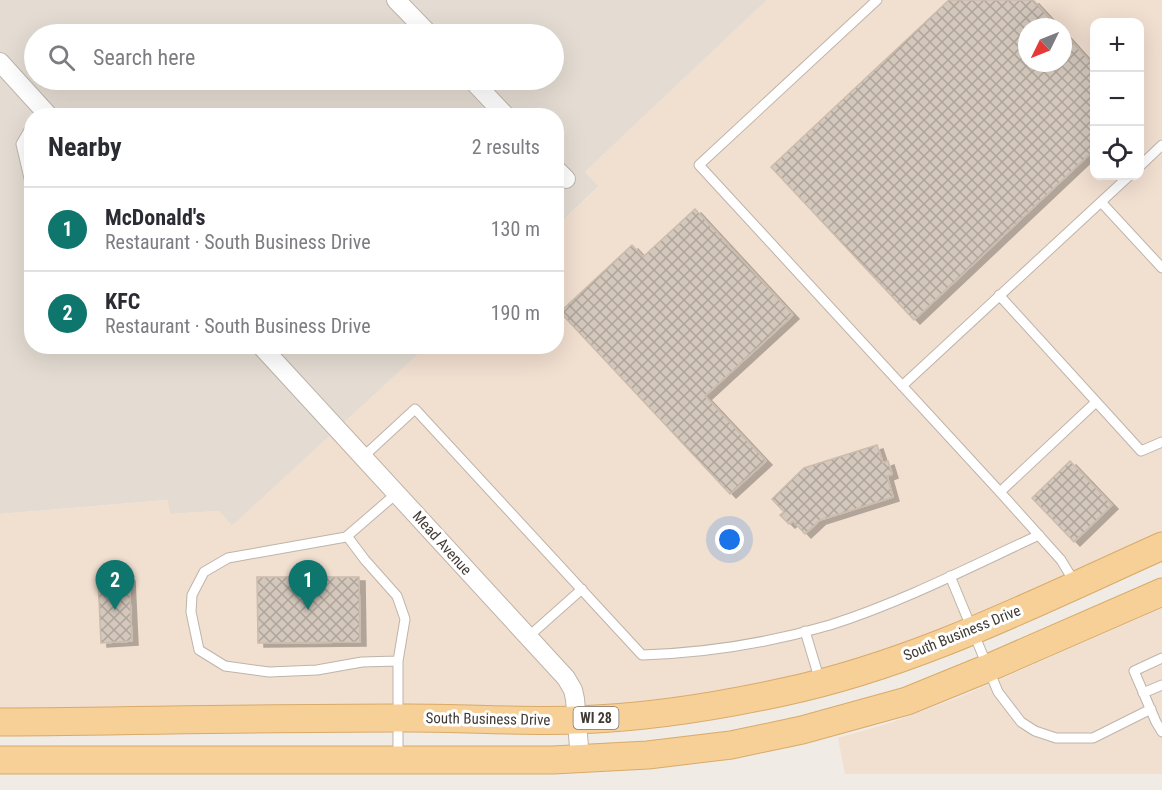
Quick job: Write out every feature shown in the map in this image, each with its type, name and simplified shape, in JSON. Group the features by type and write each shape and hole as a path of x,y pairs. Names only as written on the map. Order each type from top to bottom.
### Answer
{"main road":[{"name":"South Business Drive","path":"0,722 398,718 577,720 637,716 679,710 784,692 821,683 915,653 973,630 1162,546"},
{"path":"0,760 580,759 667,754 731,745 782,735 907,701 1162,592"}],"street":[{"path":"396,0 419,24"},
{"path":"0,62 24,89"},
{"path":"25,90 41,108"},
{"path":"481,90 498,108"},
{"name":"Mead Avenue","path":"276,354 364,456 571,686 575,699 580,759"}],"lane":[{"path":"877,0 699,165 1039,535 1061,560 1076,585"},
{"path":"24,139 21,144 24,157"},
{"path":"1144,162 1162,146"},
{"path":"902,386 1125,180"},
{"path":"1101,202 1162,268"},
{"path":"999,295 1141,451 1162,442"},
{"path":"1000,492 1096,402"},
{"path":"364,456 416,408 642,655 686,653 772,640 831,624 950,576 1039,535"},
{"path":"397,493 347,536 228,558 204,572 192,595 191,612 199,650 225,666 269,672 317,670 362,662 398,661"},
{"path":"347,536 397,596 405,620 398,661 398,760"},
{"path":"950,576 998,692 1021,722 1035,731 1056,738 1093,738 1151,709"},
{"path":"528,637 582,590"},
{"path":"805,631 821,683"},
{"path":"1162,658 1134,671 1151,709 1159,720 1162,732"},
{"path":"1143,693 1162,685"}],"shaded area":[{"path":"0,0 767,0 586,171 599,186 564,219 564,108 24,108 24,354 418,354 232,526 219,511 170,514 167,500 0,514"},
{"path":"767,0 1162,0 1162,534 991,612 838,668 661,703 501,710 0,710 0,514 168,500 170,514 219,511 232,526 418,354 564,354 564,220 599,187 585,172"},
{"path":"1162,608 1162,774 845,774 838,738 893,722 960,697"}],"building":[{"path":"949,0 1033,0 1050,18 1018,18 1018,72 1072,72 1072,42 1090,62 1090,154 914,320 771,167"},
{"path":"695,209 793,315 705,396 766,461 730,494 564,316 564,308 632,245 643,257"},
{"path":"877,445 883,463 888,461 892,474 887,476 893,497 820,520 805,534 793,521 789,524 780,515 784,512 772,499 804,468"},
{"path":"1070,461 1112,505 1074,542 1032,498"},
{"path":"129,577 132,641 101,643 98,578"},
{"path":"257,577 359,577 360,642 258,643"}],"place":[{"name":"KFC","path":"115,610"},
{"name":"McDonald's","path":"308,610"}]}
